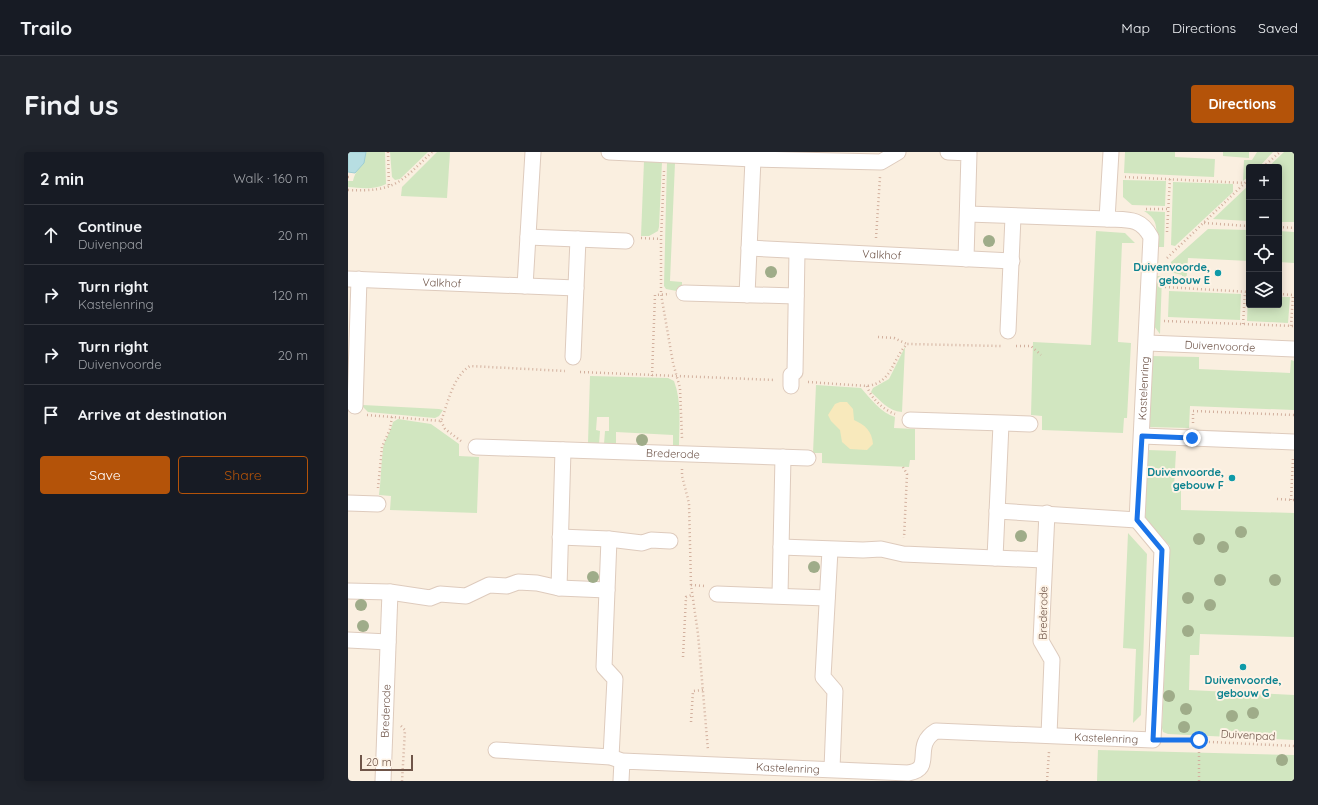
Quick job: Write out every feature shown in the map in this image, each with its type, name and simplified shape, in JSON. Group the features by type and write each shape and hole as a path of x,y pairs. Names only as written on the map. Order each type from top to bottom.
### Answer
{"street":[{"path":"524,286 533,152"},
{"path":"609,152 753,159 881,162 898,152"},
{"path":"948,152 969,153 966,259"},
{"path":"968,214 1013,217 1107,219 1110,152"},
{"path":"747,295 753,159"},
{"path":"1008,339 1013,217"},
{"name":"Kastelenring","path":"616,759 908,773 916,772 921,768 924,744 928,736 936,731 1153,740 1162,550 1137,520 1147,343 1151,237 1146,227 1135,220 1107,219"},
{"path":"528,237 626,241"},
{"path":"573,357 578,239"},
{"name":"Valkhof","path":"749,248 1012,261"},
{"path":"791,383 791,375 795,372 797,251"},
{"name":"Valkhof","path":"360,410 353,326 354,279 576,288"},
{"path":"684,293 796,296"},
{"name":"Duivenvoorde","path":"1147,343 1294,349"},
{"path":"910,420 1030,424"},
{"path":"995,558 1001,424"},
{"path":"1142,436 1294,442"},
{"name":"Brederode","path":"476,446 808,458"},
{"path":"559,588 562,450"},
{"path":"780,595 783,457"},
{"path":"348,503 376,504"},
{"path":"997,511 1047,513 1137,520"},
{"name":"Brederode","path":"1047,513 1041,641 1052,660 1049,735"},
{"path":"560,537 609,539 642,543 651,540 670,541"},
{"path":"609,539 604,666 615,679 616,759 620,781"},
{"path":"781,547 830,550 881,549 903,554 1044,560"},
{"path":"830,550 823,677 835,691 832,769"},
{"path":"348,591 390,592 430,598 440,594 466,596 489,585 507,586 518,582 537,583 559,588 607,590"},
{"name":"Brederode","path":"383,781 390,592"},
{"path":"717,594 780,595 827,598"},
{"path":"348,640 388,642"},
{"path":"496,750 616,759"}],"path":[{"path":"388,152 389,188"},
{"path":"348,190 375,190 389,188 398,184 432,152"},
{"path":"1266,164 1280,152"},
{"path":"875,254 881,162"},
{"path":"1110,176 1245,183"},
{"path":"1166,258 1245,183"},
{"path":"1204,223 1246,226"},
{"path":"1282,227 1294,228"},
{"path":"1165,287 1245,292 1243,324"},
{"path":"652,376 655,295 661,294"},
{"path":"1164,321 1293,326 1293,295 1282,294"},
{"path":"878,337 894,338 907,344 1008,339 1031,346 1041,355"},
{"path":"576,372 868,386 877,384 886,379 901,350 907,344"},
{"path":"476,446 476,443 460,441 444,429 441,421 462,371 470,366 568,371"},
{"path":"868,386 870,395 886,410 894,414 911,416 910,420"},
{"path":"360,410 392,417 441,421"},
{"path":"1192,438 1193,411 1294,415"},
{"path":"376,504 382,447 390,429 392,417"},
{"path":"1277,499 1292,500 1294,442"},
{"path":"903,467 907,474 903,554"},
{"path":"683,657 686,597 692,595"},
{"path":"691,722 693,691 703,690"},
{"path":"1047,781 1049,735"},
{"name":"Duivenpad","path":"1153,740 1199,740 1294,746"},
{"path":"1199,740 1199,781"}],"green space":[{"path":"366,152 385,152 386,184 372,188 348,187 348,181 353,181"},
{"path":"390,152 428,152 400,179 395,180 392,177"},
{"path":"437,152 450,152 447,198 401,196 402,187"},
{"path":"1125,152 1175,152 1175,157 1215,159 1214,177 1124,173"},
{"path":"1223,152 1249,152 1249,158 1223,156"},
{"path":"1257,152 1273,152 1262,164 1246,164 1246,178 1243,181 1244,160 1252,160"},
{"path":"1284,152 1294,152 1294,222 1282,222 1282,164 1271,164"},
{"path":"644,161 662,162 659,227 658,231 649,236 641,236"},
{"path":"667,162 675,163 670,281 682,282 682,292 666,289 664,286"},
{"path":"1123,180 1166,181 1165,206 1132,205 1123,197"},
{"path":"1173,182 1233,184 1233,192 1175,246 1171,245"},
{"path":"1246,188 1246,221 1213,219"},
{"path":"1144,211 1165,212 1164,247 1156,247 1155,222 1153,218"},
{"path":"1208,229 1246,230 1246,261 1188,258 1186,285 1182,285 1182,275 1170,272 1171,262"},
{"path":"1096,231 1125,233 1135,243 1122,243 1118,342 1131,343 1127,418 1124,418 1123,433 1042,430 1042,416 1031,415 1033,342 1091,345"},
{"path":"1282,231 1294,232 1294,263 1282,262"},
{"path":"1154,276 1162,276 1160,334 1154,326"},
{"path":"1169,291 1241,294 1240,320 1168,317"},
{"path":"1282,297 1290,297 1288,323 1247,321 1248,308 1282,308"},
{"path":"905,347 902,412 889,408 871,392 873,388 889,379"},
{"path":"1151,356 1199,357 1199,369 1290,373 1291,360 1294,361 1294,410 1190,406 1189,428 1148,427"},
{"path":"590,376 668,378 674,381 677,389 679,406 679,447 673,447 673,435 616,432 616,444 604,444 605,431 609,431 609,417 597,417 596,430 600,431 599,444 588,443"},
{"path":"816,385 861,388 880,409 895,417 894,428 915,429 915,460 910,460 909,467 822,463 822,453 813,453"},
{"path":"363,405 443,410 439,416 435,418 368,412"},
{"path":"398,419 431,424 459,444 459,456 479,457 477,513 390,510 391,496 379,495 382,460 385,442 393,422"},
{"path":"1148,450 1176,451 1174,488 1181,489 1181,510 1294,513 1294,637 1200,634 1199,655 1190,655 1189,690 1294,695 1294,740 1168,734 1163,732 1170,546 1145,518"},
{"path":"1128,533 1147,554 1141,715 1133,723 1136,649 1123,648"},
{"path":"1098,750 1294,755 1294,781 1097,781"}],"sand":[{"path":"847,402 853,409 854,420 865,426 871,435 873,444 867,450 850,449 842,442 840,430 831,421 828,415 835,404"}],"water":[{"path":"348,152 366,152 364,163 355,173 348,172"}],"place":[{"name":"Duivenvoorde, gebouw E","path":"1218,273"},
{"name":"Duivenvoorde, gebouw F","path":"1232,478"},
{"name":"Duivenvoorde, gebouw G","path":"1243,667"}],"route":[{"path":"1192,438 1142,436 1137,520 1162,550 1153,740 1199,740"}]}
